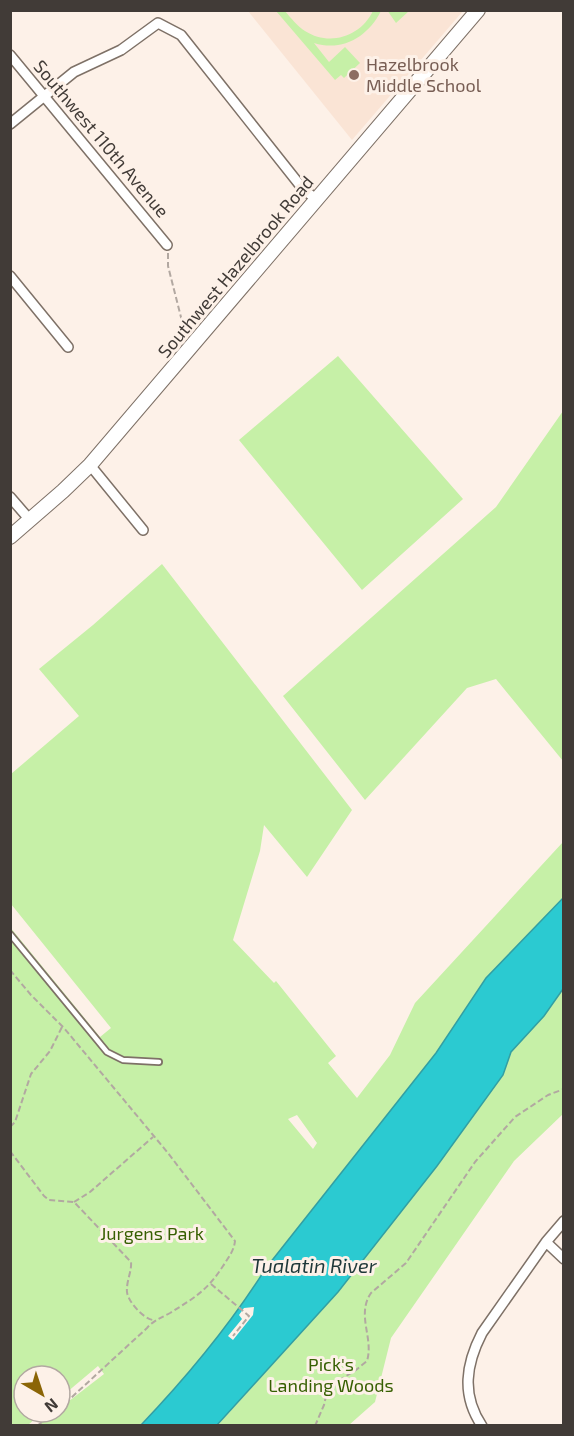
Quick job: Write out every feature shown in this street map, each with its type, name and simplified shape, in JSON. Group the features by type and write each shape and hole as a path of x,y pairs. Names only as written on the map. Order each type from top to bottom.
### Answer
{"street":[{"name":"Southwest Hazelbrook Road","path":"10,537 90,465 478,10"},
{"path":"10,124 74,72 121,50 158,23 182,35 303,189 316,200"},
{"name":"Southwest 110th Avenue","path":"10,55 167,244"},
{"path":"10,276 68,348"},
{"path":"90,465 143,530"},
{"path":"10,497 30,520"},
{"path":"482,1425 472,1407 467,1387 468,1368 474,1349 482,1333 546,1242 564,1221"},
{"path":"546,1242 564,1259"}],"lane":[{"path":"10,934 107,1052 123,1060 159,1062"}],"path":[{"path":"167,244 168,266 186,335 196,342"},
{"path":"10,970 63,1026 198,1191 235,1240 234,1248 212,1284 162,1317 153,1320 72,1397"},
{"path":"10,1127 15,1122 31,1074 50,1052 63,1026"},
{"path":"315,1425 324,1405 328,1387 356,1370 367,1360 369,1348 364,1314 367,1299 371,1293 406,1263 476,1162 515,1117 548,1095 564,1089"},
{"path":"10,1151 49,1200 74,1202 90,1192 154,1137"},
{"path":"74,1202 131,1262 127,1292 148,1319 153,1320"},
{"path":"212,1284 249,1316 233,1336"}],"shaded area":[{"name":"Hazelbrook Middle School","path":"248,11 463,11 352,140"}],"green space":[{"path":"387,10 409,10 409,11 396,23"},
{"path":"276,11 285,11 299,27 315,36 334,38 353,33 368,20 373,11 381,11 369,28 353,40 334,45 314,43 329,62 345,47 360,63 344,78 341,75 335,80"},
{"path":"338,356 463,499 362,590 239,440"},
{"path":"563,411 563,761 496,679 467,688 365,800 283,696 496,507"},
{"name":"Jurgens Park","path":"162,564 352,810 307,877 264,825 260,851 233,940 274,983 276,981 336,1056 328,1063 357,1098 390,1055 415,1003 563,842 563,898 486,978 436,1053 266,1268 223,1330 140,1425 38,1425 72,1424 72,1399 104,1374 98,1366 72,1388 72,1364 12,1364 12,1424 29,1424 11,1425 10,927 100,1037 111,1028 11,904 11,774 79,716 39,669","holes":["297,1115 317,1143 313,1149 288,1119"]},
{"name":"Pick's Landing Woods","path":"563,989 563,1114 514,1161 391,1338 375,1402 349,1425 217,1426 338,1292 437,1166 503,1075 511,1052 544,1016"}],"water":[{"name":"Tualatin River","path":"563,898 563,989 544,1016 511,1052 503,1075 437,1166 338,1292 217,1425 140,1426 191,1370 223,1330 266,1268 436,1053 486,978"}],"pier":[{"path":"254,1307 253,1315 233,1340 228,1336 242,1319 239,1315 244,1308"}],"place":[{"name":"Hazelbrook Middle School","path":"354,75"}]}
